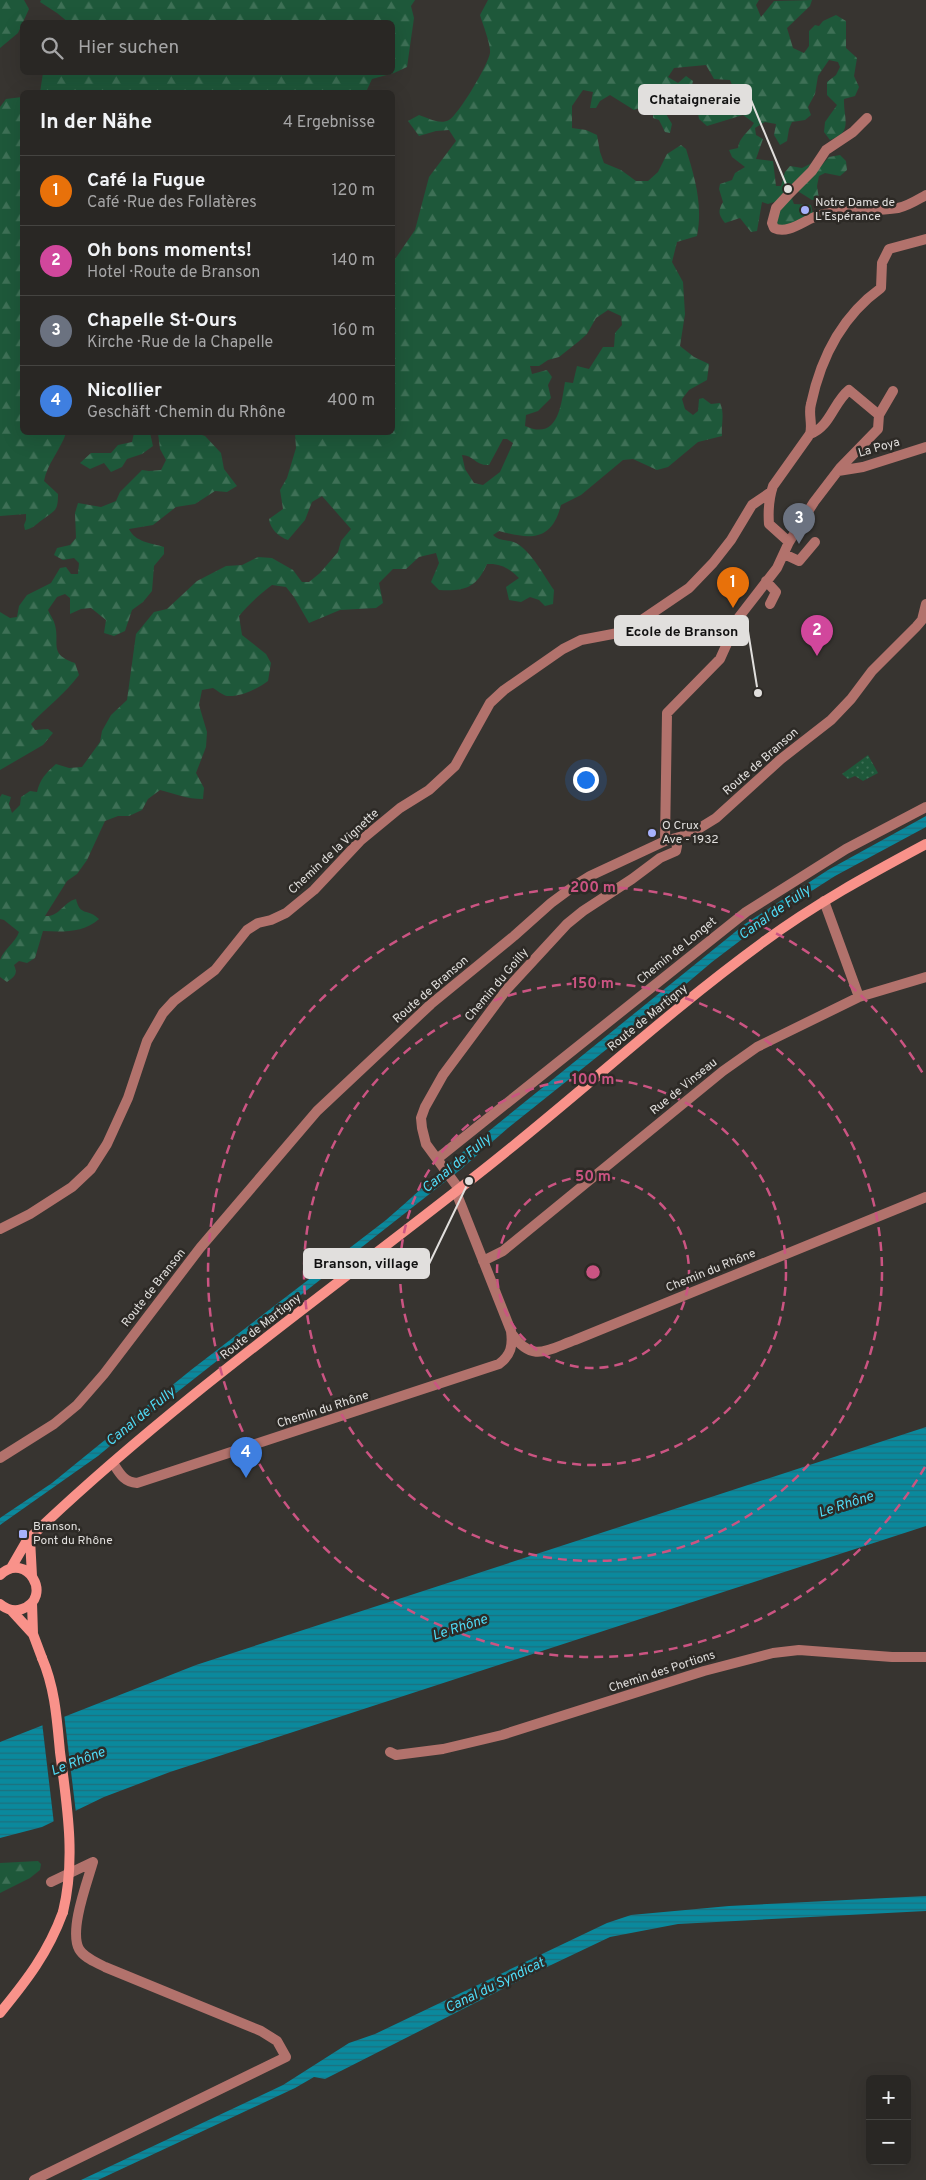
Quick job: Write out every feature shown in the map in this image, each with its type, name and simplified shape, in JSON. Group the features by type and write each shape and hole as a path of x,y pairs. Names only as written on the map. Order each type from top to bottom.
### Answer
{"main road":[{"name":"Route de Martigny","path":"11,1568 23,1546 30,1539 113,1463 192,1397 742,958 824,901 926,844"},
{"path":"0,2013 42,1959 54,1936 63,1912 70,1876 68,1823 55,1705 51,1684 33,1634 32,1602 37,1589 32,1576 30,1539"},
{"path":"0,1575 11,1568 22,1569 32,1576"},
{"path":"11,1610 22,1609 32,1602"},
{"path":"0,1604 11,1610 33,1634"}],"street":[{"path":"867,118 853,132 826,150 812,171 776,208 772,223 774,228 780,231 788,230 804,220 830,213 899,208 926,195"},
{"path":"789,542 769,524 768,512 771,492 773,486 810,434 812,428 809,416 815,385 835,335 849,317 881,288 882,263 889,249 926,239"},
{"path":"810,434 818,431 849,390 878,415"},
{"path":"670,841 667,714 720,659 739,617 777,568 789,542 814,502 838,471 878,429 878,415 893,391"},
{"name":"La Poya","path":"838,471 863,468 926,447"},
{"name":"Chemin de la Vignette","path":"0,1229 30,1214 72,1187 91,1169 107,1144 128,1098 147,1041 163,1013 174,1001 215,970 247,930 292,908 314,890 360,841 400,808 429,790 455,766 490,703 504,690 563,649 581,640 618,632 633,626 689,588 713,563 731,540 752,505 771,492"},
{"path":"784,554 798,561 815,542"},
{"path":"766,581 776,592 770,604"},
{"name":"Route de Branson","path":"0,1458 60,1420 77,1405 104,1374 200,1248 317,1111 431,1004 561,895 590,876 690,834 716,818 774,765 831,720 851,699 872,671 922,620 926,604"},
{"name":"Chemin de Longet","path":"438,1161 746,912 846,850 926,807"},
{"name":"Chemin du Goilly","path":"511,1332 456,1188 426,1144 421,1118 431,1095 443,1075 486,1014 526,966 582,911 632,879 660,858 676,851 677,846 670,841"},
{"path":"824,901 859,997"},
{"name":"Rue de Vinseau","path":"483,1261 504,1251 723,1071 757,1047 859,997 926,977"},
{"name":"Chemin du Rhône","path":"511,1332 527,1350 543,1351 575,1340 926,1198"},
{"name":"Chemin du Rhône","path":"113,1463 123,1479 137,1483 492,1368 502,1362 510,1352 511,1332"},
{"name":"Chemin des Portions","path":"390,1752 396,1755 450,1748 502,1735 704,1671 773,1654 799,1650 892,1657 926,1657"},
{"path":"34,2180 286,2057 277,2041 261,2031 105,1966 87,1958 81,1952 77,1942 76,1930 93,1862 51,1882"}],"green space":[{"path":"0,0 24,0 29,9 24,20 20,20 18,33 0,48"},
{"path":"41,0 415,0 411,6 414,18 407,67 395,73 395,20 66,20 40,2"},
{"path":"488,0 759,0 756,5 761,17 774,1 812,0 810,6 787,28 793,48 804,53 809,46 809,31 815,25 819,26 823,21 836,15 846,21 846,48 857,58 854,76 859,87 855,96 844,99 846,124 842,133 830,140 824,132 825,122 837,105 827,95 827,82 836,75 840,67 838,62 829,60 818,76 815,94 808,107 811,115 805,120 792,122 787,141 780,145 774,135 776,124 765,122 755,128 756,135 763,139 756,159 773,161 776,186 781,186 785,172 790,166 802,168 812,163 822,165 829,157 840,155 846,161 847,170 840,176 825,173 819,176 817,186 819,199 812,200 796,190 792,199 794,204 811,205 813,214 785,228 775,223 774,202 768,204 762,202 757,231 751,232 740,218 725,223 721,217 719,212 723,202 719,189 720,184 732,180 735,173 745,167 732,157 729,150 738,148 742,138 754,123 743,115 707,126 699,119 697,108 700,101 715,100 735,92 730,80 714,79 706,65 674,68 668,77 678,83 686,76 693,81 690,94 684,92 681,94 683,102 675,105 657,89 654,94 672,124 670,133 665,132 659,120 653,118 653,111 648,105 634,110 610,95 600,101 596,108 590,108 593,92 583,90 572,106 572,128 586,130 597,135 604,163 621,170 636,181 648,181 658,172 667,154 681,145 686,149 699,202 699,225 697,236 677,242 672,262 683,282 685,314 680,346 694,357 709,364 707,380 689,390 682,399 685,409 693,415 698,411 699,399 703,398 711,404 720,403 723,415 722,436 698,442 668,467 657,470 633,459 623,460 581,495 561,505 552,526 539,535 521,536 499,531 493,535 498,539 516,543 527,552 554,590 553,604 545,606 539,600 530,597 521,602 509,600 506,587 519,578 509,569 497,564 487,564 478,579 468,587 456,590 439,590 431,582 439,563 436,553 419,557 406,569 393,569 379,583 383,603 376,608 340,610 309,623 286,587 272,585 239,616 242,635 266,654 271,663 268,681 249,692 232,696 227,696 213,688 202,690 199,705 207,732 206,747 196,773 204,788 203,799 186,797 160,790 148,799 142,810 129,816 118,816 105,821 87,860 77,874 67,881 45,916 58,912 76,899 82,910 99,919 93,924 80,929 43,931 35,958 27,963 19,961 14,965 15,975 7,982 0,977 0,960 19,932 0,919 0,797 2,794 11,797 9,804 12,813 20,805 21,797 30,791 37,792 44,776 56,764 69,768 82,767 100,742 102,731 111,715 127,700 136,634 154,612 167,609 197,581 226,566 242,565 258,557 272,558 293,570 302,582 309,582 320,573 338,552 341,541 351,529 322,496 312,502 305,520 288,540 276,532 271,526 269,519 283,509 280,490 287,478 296,448 295,435 395,435 395,259 415,230 429,177 456,141 449,130 436,131 419,136 408,121 419,115 442,122 454,116 484,68 490,53 480,15","holes":["608,310 621,316 622,325 615,333 614,347 603,347 589,369 577,366 573,383 565,382 562,401 556,419 551,425 545,429 525,426 526,415 538,411 551,398 548,385 552,377 547,370 532,374 530,366 539,366 548,360 559,357 587,334 596,318","503,439 513,443 500,472 483,485 474,483 465,469 462,455 466,455 481,464 489,465"]},
{"path":"43,75 387,75 372,79 367,90 40,90"},
{"path":"20,97 20,435 65,435 44,481 58,494 56,508 34,526 25,530 26,514 0,516 0,107 6,99"},
{"path":"134,435 150,435 153,446 142,454 127,459 122,467 111,472 104,463 90,469 80,463 91,453 111,453 118,445 132,442"},
{"path":"158,435 205,436 221,453 224,469 237,486 227,492 215,491 195,504 176,507 153,525 129,529 135,537 164,547 164,554 154,566 152,591 143,602 132,610 125,631 114,636 104,633 106,620 91,608 81,609 70,614 70,598 65,594 57,597 48,610 55,625 58,652 67,660 75,663 79,675 31,724 35,730 48,729 53,733 43,745 0,770 0,612 10,618 17,617 19,606 27,595 51,583 60,568 66,567 71,574 78,574 79,563 74,558 63,560 54,555 57,548 70,545 76,538 75,513 78,503 101,507 116,501 120,492 142,470 161,470 166,460 160,449"},
{"path":"868,755 878,773 863,781 855,776 848,779 842,774"},
{"path":"38,1861 41,1864 40,1870 30,1878 0,1893 0,1863"}],"water":[{"name":"Canal de Fully","path":"926,816 926,827 835,876 774,915 712,962 647,1017 508,1128 460,1170 98,1456 0,1525 0,1518 52,1483 191,1370 386,1220 458,1156 745,924 828,870"},
{"name":"Le Rhône","path":"926,1427 926,1526 170,1772 104,1797 42,1827 0,1838 0,1742 196,1665"},
{"name":"Canal du Syndicat","path":"926,1896 926,1911 678,1924 610,1937 528,1976 325,2079 314,2077 295,2088 98,2180 81,2180 283,2085 349,2043 375,2034 607,1923 631,1915 729,1906"}],"pier":[{"path":"64,1714 76,1813 54,1824 42,1722"}],"place":[{"name":"Chataigneraie","path":"788,189"},
{"name":"Notre Dame de L'Espérance","path":"805,210"},
{"name":"Chapelle St-Ours","path":"799,544"},
{"name":"Café la Fugue","path":"733,608"},
{"name":"Oh bons moments!","path":"817,656"},
{"name":"Ecole de Branson","path":"758,693"},
{"name":"O Crux Ave - 1932","path":"652,833"},
{"name":"Branson, village","path":"469,1181"},
{"name":"Nicollier","path":"246,1478"},
{"name":"Branson, Pont du Rhône","path":"23,1534"}]}
